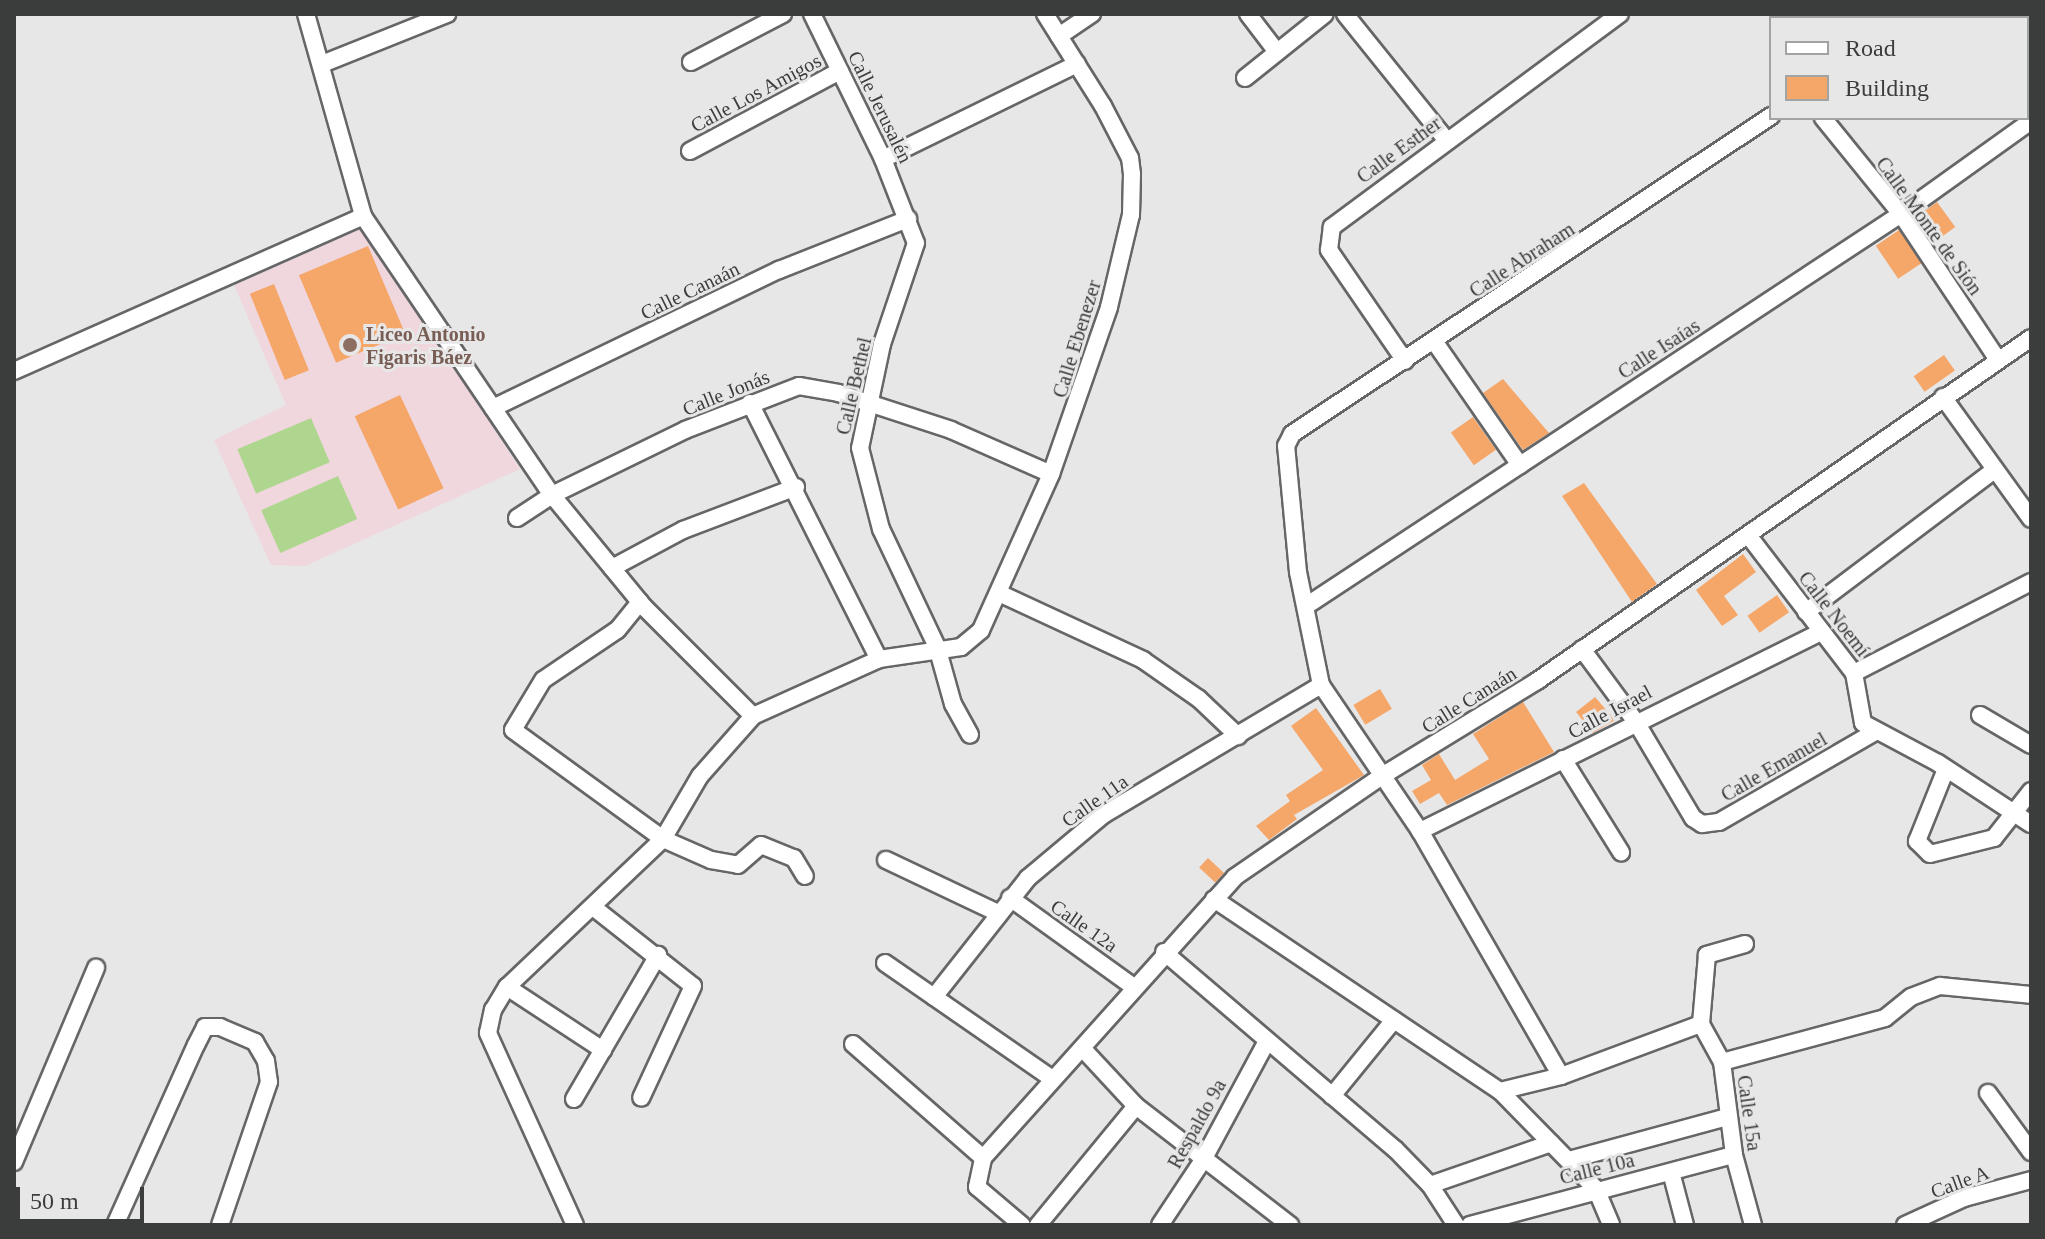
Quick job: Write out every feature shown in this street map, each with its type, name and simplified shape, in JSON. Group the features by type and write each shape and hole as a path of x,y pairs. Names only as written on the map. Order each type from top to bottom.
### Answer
{"street":[{"path":"306,14 363,216 552,495 640,602 753,716"},
{"path":"322,64 447,14"},
{"path":"691,62 783,14"},
{"name":"Calle Jerusalén","path":"812,14 883,159 908,219"},
{"name":"Calle Ebenezer","path":"937,647 961,647 981,630 1001,594 1051,474 1109,307 1131,215 1130,158 1045,14"},
{"path":"1059,36 1092,14"},
{"path":"1248,14 1277,52"},
{"path":"1245,78 1325,14"},
{"path":"1345,14 1447,141"},
{"name":"Calle Esther","path":"1405,361 1326,240 1332,227 1620,14"},
{"path":"883,159 1077,64"},
{"name":"Calle Los Amigos","path":"690,151 840,71"},
{"name":"Calle Abraham","path":"1306,606 1287,458 1292,434 1769,117"},
{"name":"Calle Monte de Sión","path":"1825,120 1901,214 1998,360"},
{"name":"Calle Isaías","path":"1306,606 1901,214 2031,121"},
{"path":"14,371 363,216"},
{"name":"Calle Bethel","path":"908,219 916,243 868,403 860,448 867,491 937,647 953,704 970,735"},
{"name":"Calle Canaán","path":"493,408 779,270 908,219"},
{"name":"Calle Canaán","path":"983,1158 1051,1078 1083,1049 1164,952 1235,877 1382,776 1582,649 2031,338"},
{"path":"1434,341 1520,465"},
{"name":"Calle Jonás","path":"517,518 552,495 750,403 799,386 868,403 951,430 1051,474"},
{"path":"1943,397 1993,471 2029,512"},
{"path":"750,403 796,487 879,659"},
{"path":"1806,612 1993,471"},
{"path":"612,568 683,530 796,487"},
{"name":"Calle Noemí","path":"1748,535 1854,673 1863,723 1873,733"},
{"path":"1854,673 2031,582"},
{"path":"1001,594 1143,660 1199,699 1238,736"},
{"path":"640,602 617,630 543,680 513,730 663,839 711,860 738,865 761,845 794,858 805,876"},
{"path":"1306,606 1321,685 1420,831 1561,1076"},
{"name":"Calle Israel","path":"1420,831 1821,632"},
{"path":"575,1225 488,1033 493,1010 507,987 663,839 700,776 753,716 879,659 937,647"},
{"path":"1582,649 1636,722"},
{"name":"Calle 11a","path":"934,997 1010,898 1103,815 1321,685"},
{"path":"1980,715 2031,745"},
{"name":"Calle Emanuel","path":"1636,722 1693,818 1702,824 1719,822 1873,733"},
{"path":"1873,733 1946,769 2013,817 2031,824"},
{"path":"1563,759 1621,852"},
{"path":"1946,769 1917,841 1921,850 1973,846 1994,838 2031,791"},
{"path":"886,860 998,913"},
{"name":"Calle 12a","path":"1010,898 1134,987"},
{"path":"1214,899 1500,1091 1596,1189 1611,1225"},
{"path":"593,907 658,955 693,986 641,1098"},
{"path":"1500,1091 1561,1076 1701,1024 1707,955 1745,944"},
{"path":"1164,952 1430,1185 1456,1225"},
{"path":"574,1099 658,955"},
{"path":"885,963 1051,1078"},
{"path":"14,1162 96,968"},
{"path":"1722,1062 1885,1018 1911,997 1940,986 2031,995"},
{"path":"507,987 603,1050"},
{"path":"1332,1096 1394,1020"},
{"name":"Calle 15a","path":"1701,1024 1722,1062 1734,1155 1753,1225"},
{"path":"115,1225 205,1027 220,1027 255,1042 266,1061 269,1082 220,1225"},
{"name":"Respaldo 9a","path":"1160,1225 1203,1160 1267,1041"},
{"path":"853,1044 983,1158 977,1187 1022,1225"},
{"path":"1083,1049 1136,1106 1290,1225"},
{"path":"1988,1093 2031,1152"},
{"path":"1038,1225 1136,1106"},
{"path":"1569,1160 1727,1117"},
{"path":"1430,1185 1551,1143"},
{"name":"Calle 10a","path":"1470,1225 1596,1189 1734,1155"},
{"path":"1671,1172 1685,1225"},
{"name":"Calle A","path":"1905,1225 1964,1198 2031,1180"}],"shaded area":[{"name":"Liceo Antonio Figaris Báez","path":"363,228 520,469 305,566 271,565 214,440 286,405 234,285"}],"green space":[{"path":"311,418 330,462 256,493 237,449"},
{"path":"338,476 357,519 280,553 261,510"}],"building":[{"path":"1937,202 1955,227 1934,242 1916,217"},
{"path":"1899,230 1921,263 1898,279 1876,246"},
{"path":"368,246 405,333 336,363 299,275"},
{"path":"274,284 309,370 285,380 250,294"},
{"path":"1944,355 1955,371 1925,392 1914,376"},
{"path":"1503,379 1549,433 1523,450 1483,393"},
{"path":"400,395 444,488 398,509 355,416"},
{"path":"1473,417 1496,450 1474,465 1451,432"},
{"path":"1584,483 1657,584 1632,602 1562,496"},
{"path":"1743,554 1756,572 1724,596 1738,615 1722,626 1696,590"},
{"path":"1777,595 1789,612 1760,633 1748,616"},
{"path":"1380,689 1392,709 1365,725 1353,705"},
{"path":"1595,697 1615,720 1593,733 1576,712"},
{"path":"1523,702 1554,752 1447,805 1439,793 1420,804 1412,791 1431,780 1422,765 1439,754 1455,780 1489,759 1473,734"},
{"path":"1316,708 1364,775 1294,815 1297,819 1269,840 1256,826 1290,801 1286,795 1323,770 1291,726"},
{"path":"1208,858 1224,873 1215,883 1199,868"}],"place":[{"name":"Liceo Antonio Figaris Báez","path":"350,345"}]}
